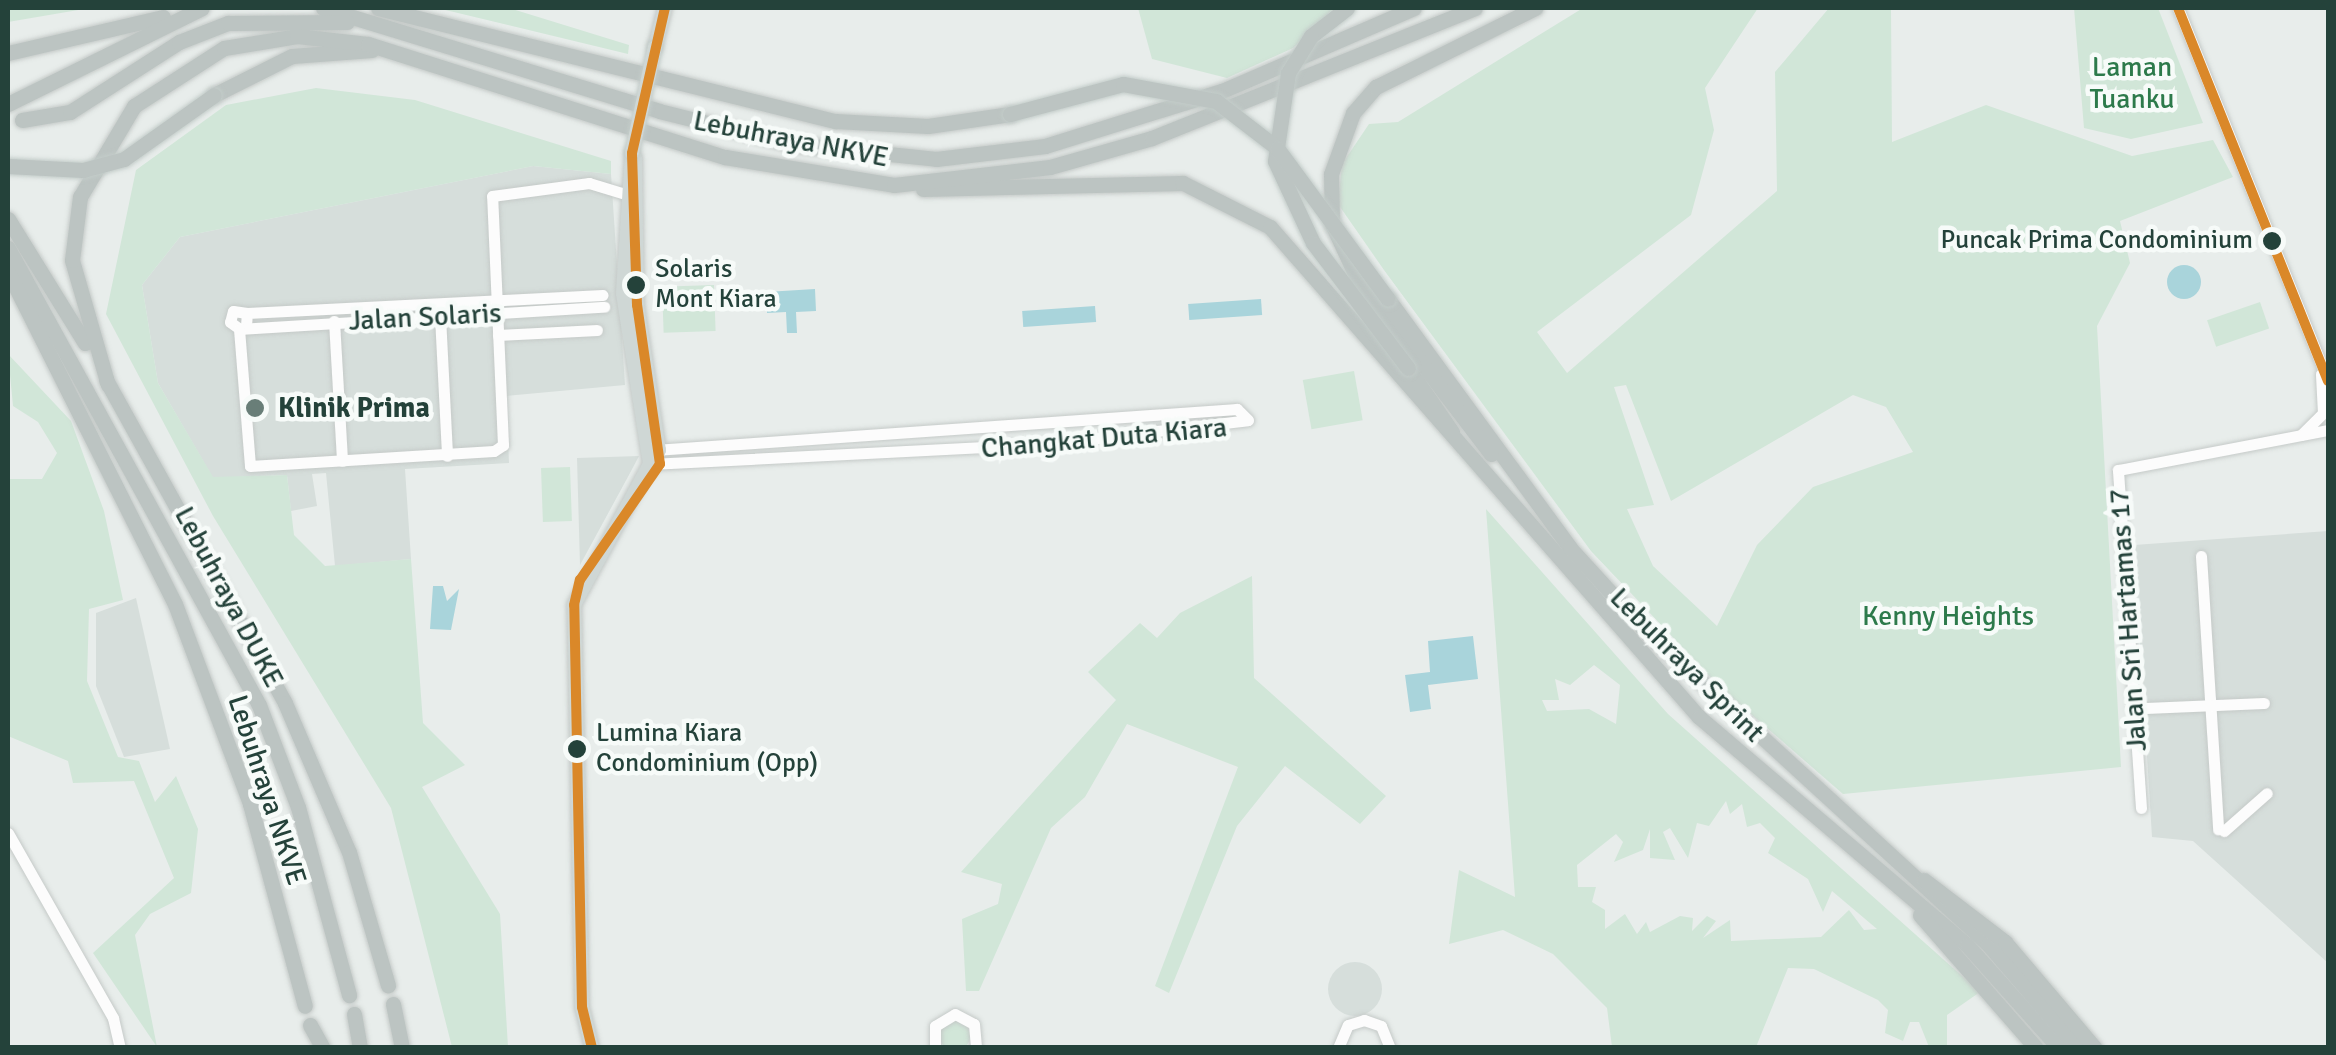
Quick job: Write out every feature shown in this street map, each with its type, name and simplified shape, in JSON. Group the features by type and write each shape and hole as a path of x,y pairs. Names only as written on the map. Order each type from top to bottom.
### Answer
{"highway":[{"path":"8,53 202,8"},
{"path":"324,8 381,26"},
{"path":"378,8 835,121 928,126 1010,114 1123,84 1216,101 1278,148 1528,493"},
{"path":"1346,8 1311,36 1288,73 1276,102 1275,161 1313,243 1408,368 1459,444"},
{"name":"Lebuhraya NKVE","path":"381,26 659,111 862,154 936,159 1045,146 1222,91 1414,8"},
{"name":"Lebuhraya NKVE","path":"388,985 309,755 108,385 78,298 74,230 92,164 134,106 190,64 256,40 333,38 381,48 725,157 894,186 1050,167 1152,138 1474,8"},
{"path":"1528,493 1357,278 1329,198 1336,146 1376,87 1535,8"},
{"path":"8,104 176,16"},
{"path":"22,120 70,112 179,42 228,23 298,16 381,26"},
{"path":"8,166 83,170 124,159 214,95 292,56 381,48"},
{"path":"894,186 1001,191 1132,178 1227,199 1270,227 1459,444"},
{"path":"8,219 108,385"},
{"name":"Lebuhraya DUKE","path":"8,248 259,705 298,808 349,995"},
{"name":"Lebuhraya NKVE","path":"8,272 175,604 250,804 305,1006"},
{"name":"Lebuhraya Sprint","path":"1459,444 1699,717 1904,897"},
{"name":"Lebuhraya Sprint","path":"1528,493 1713,700 1908,870"},
{"path":"1908,870 1986,925 2094,1048"},
{"path":"1908,870 1988,944 2077,1048"},
{"path":"1904,897 1967,945 2059,1048"},
{"path":"1904,897 2036,1048"},
{"path":"393,1004 402,1048"},
{"path":"354,1014 360,1048"},
{"path":"310,1025 323,1048"}],"main road":[{"path":"592,1048 582,1007 574,605 653,461 631,298 624,194 665,8"},
{"path":"631,298 632,152"}],"street":[{"path":"2178,8 2328,381"},
{"path":"244,323 244,460 447,456 503,445 492,196 589,183 624,194"},
{"name":"Jalan Solaris","path":"244,323 604,301"},
{"name":"Jalan Solaris","path":"244,323 440,316 497,306"},
{"path":"440,316 447,456"},
{"path":"334,322 342,461"},
{"path":"498,335 598,330"},
{"path":"2310,331 2327,402 2306,436 2328,442"},
{"path":"2319,352 2328,364"},
{"name":"Changkat Duta Kiara","path":"1237,409 1248,420 1048,444 653,461 1237,409"},
{"name":"Jalan Sri Hartamas 17","path":"2141,808 2118,470 2328,430"},
{"path":"2201,556 2221,830 2266,794"},
{"path":"2146,708 2264,704"},
{"path":"8,832 113,1018 120,1048"},
{"path":"935,1048 936,1026 954,1014 974,1024 976,1048"},
{"path":"1338,1048 1348,1025 1364,1020 1385,1030 1390,1048"}],"shaded area":[{"name":"Solaris Mont Kiara","path":"533,166 611,174 625,385 506,396 509,463 405,469 411,559 335,566 326,473 312,474 317,506 291,511 287,475 213,478 158,383 142,285 180,237"},
{"path":"639,456 630,473 580,565 577,458"},
{"path":"2328,531 2328,963 2193,841 2152,837 2134,545"},
{"path":"136,598 170,749 124,757 96,686 96,613"},
{"path":"1355,962 1374,970 1382,989 1374,1008 1355,1016 1336,1008 1328,989 1336,970"}],"green space":[{"path":"8,8 90,8 8,22"},
{"path":"437,8 509,8 629,45 628,54"},
{"path":"1138,8 1334,8 1293,48 1227,78 1152,59"},
{"name":"Kenny Heights","path":"1583,8 1758,8 1705,88 1714,130 1691,215 1537,332 1567,373 1777,191 1775,72 1829,8 1891,8 1892,142 1986,105 2132,156 2213,140 2233,177 2120,221 2130,263 2097,326 2121,767 1843,794 1720,687 1591,551 1338,204 1342,164 1369,124 1398,122","holes":["1626,385 1671,501 1853,395 1886,407 1913,452 1813,487 1757,545 1717,626 1653,566 1627,509 1654,505 1614,387"]},
{"name":"Laman Tuanku","path":"2074,8 2158,8 2203,123 2131,139 2084,128"},
{"path":"316,88 415,100 611,161 611,174 533,166 180,237 142,285 158,383 213,477 287,475 294,535 325,566 411,559 423,723 465,765 422,787 500,914 508,1047 452,1047 391,808 213,516 106,314 136,170 226,105"},
{"path":"714,285 716,331 664,333 662,287"},
{"path":"2260,302 2269,328 2216,347 2207,320"},
{"path":"8,354 71,421 104,511 123,600 89,609 87,681 118,757 139,761 155,802 176,776 198,829 191,893 150,914 135,935 157,1047 93,953 174,878 134,781 73,783 68,761 8,736 8,479 42,479 57,453 38,422 13,406"},
{"path":"1354,371 1363,420 1311,429 1303,380"},
{"path":"570,467 572,521 543,522 541,468"},
{"path":"1486,509 1668,714 1980,992 1947,1015 1947,1047 1929,1047 1919,1022 1910,1022 1903,1041 1885,1033 1888,1010 1878,1000 1814,969 1788,968 1756,1047 1612,1047 1607,1008 1553,954 1503,930 1449,944 1459,870 1515,897","holes":["1594,665 1620,685 1616,724 1589,709 1547,711 1542,700 1559,700 1555,679 1570,685","1726,801 1730,814 1742,804 1747,827 1760,823 1775,838 1768,853 1808,879 1823,912 1832,891 1877,929 1864,930 1849,910 1821,937 1731,941 1730,920 1703,938 1716,921 1707,916 1692,931 1693,918 1680,916 1650,932 1646,922 1637,934 1625,914 1605,929 1605,910 1592,902 1596,887 1578,887 1577,865 1616,834 1623,842 1614,862 1643,850 1650,829 1650,858 1675,860 1663,832 1670,828 1688,858 1697,823 1709,826"]},
{"path":"1252,576 1254,678 1386,796 1360,824 1285,766 1237,826 1169,993 1155,986 1238,767 1127,724 1085,797 1051,828 979,991 966,991 962,919 998,904 1002,884 961,872 1116,700 1088,672 1140,623 1157,638 1180,613"},
{"path":"955,1021 969,1030 970,1036 961,1050 955,1051 941,1042 940,1036 949,1022"}],"water":[{"path":"2184,265 2196,270 2201,282 2196,294 2184,299 2172,294 2167,282 2172,270"},
{"path":"815,289 816,311 796,312 797,333 787,333 786,312 767,313 766,292"},
{"path":"1261,299 1262,315 1189,320 1188,304"},
{"path":"1095,306 1096,322 1023,327 1022,311"},
{"path":"433,586 443,586 447,601 459,589 451,630 430,629"},
{"path":"1473,636 1478,679 1428,685 1431,709 1410,712 1405,675 1430,672 1428,641"}],"transit line":[{"path":"592,1048 582,1007 574,605 580,580 660,464 637,305 632,153 665,8"},
{"path":"2178,8 2328,381"}],"place":[{"name":"Puncak Prima Condominium","path":"2272,241"},
{"name":"Solaris Mont Kiara","path":"636,285"},
{"name":"Klinik Prima","path":"255,408"},
{"name":"Lumina Kiara Condominium (Opp)","path":"577,749"}]}
